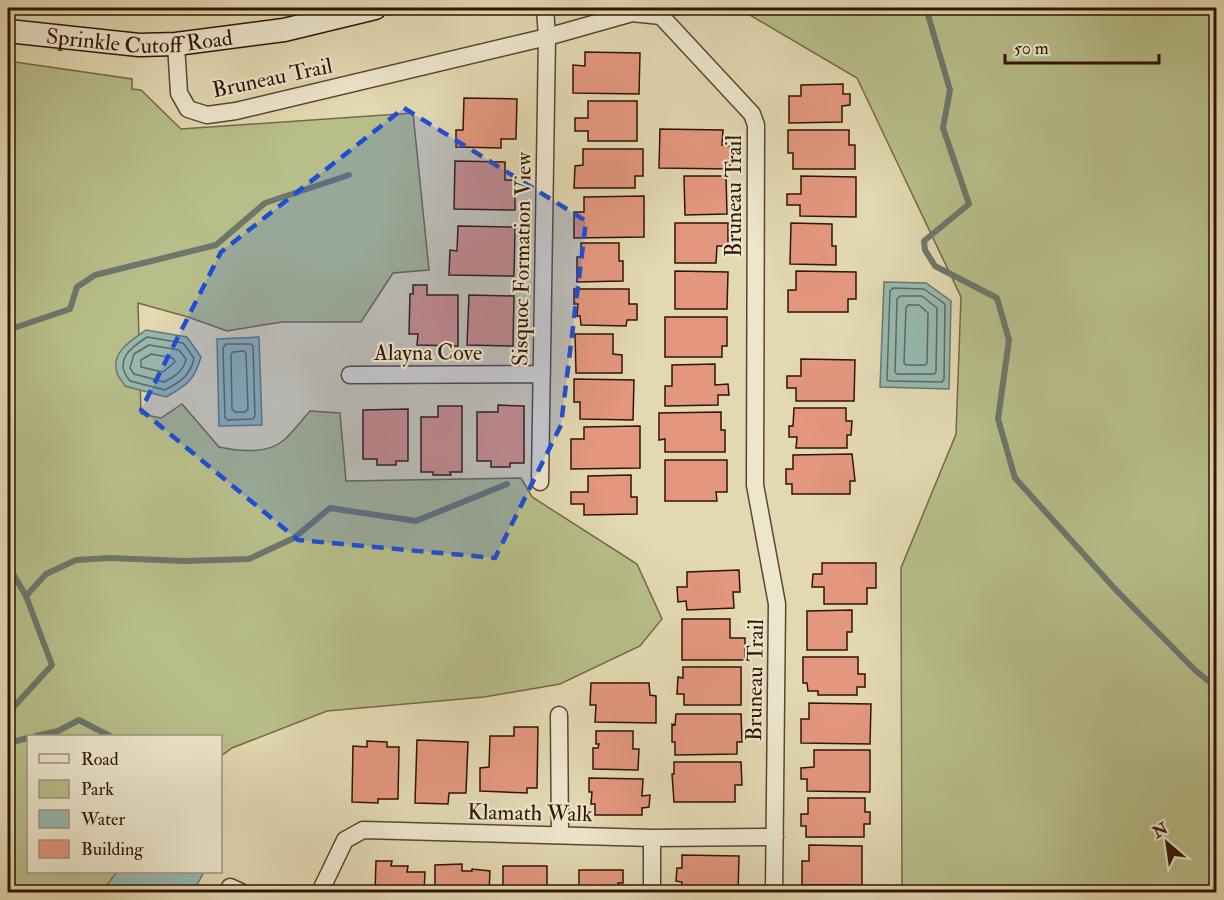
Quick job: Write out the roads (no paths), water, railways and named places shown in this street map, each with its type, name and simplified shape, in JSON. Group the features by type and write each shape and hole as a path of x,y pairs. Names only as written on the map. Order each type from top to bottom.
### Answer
{"street":[{"name":"Sprinkle Cutoff Road","path":"8,31 139,45 176,44 284,30 375,8"},
{"name":"Sisquoc Formation View","path":"540,482 547,37 545,8"},
{"name":"Bruneau Trail","path":"176,44 179,93 188,109 207,115 236,111 547,37 632,13 661,16 752,114 756,125 755,485 777,604 774,892"},
{"name":"Alayna Cove","path":"350,375 542,374"},
{"path":"559,715 560,835"},
{"name":"Klamath Walk","path":"320,892 345,840 363,830 652,838 775,837"},
{"path":"652,838 652,892"}],"water":[{"path":"884,282 926,283 951,301 949,389 880,387"},
{"path":"146,330 187,337 201,357 196,372 189,382 166,397 125,386 117,373 119,353 129,342"},
{"path":"259,337 262,425 219,426 217,339"},
{"path":"116,873 203,873 193,892 107,892 106,886"}],"waterway":[{"path":"926,8 950,90 943,128 969,204 924,241 925,250 935,266 997,298 1009,340 998,419 1015,478 1116,590 1196,671 1216,687"},
{"path":"8,330 70,309 77,287 95,275 216,245 265,203 349,175"},
{"path":"26,596 46,574 76,560 110,558 185,561 249,559 294,538 330,508 416,521 507,484"},
{"path":"8,565 26,596 52,665 8,713"},
{"path":"40,735 58,731 79,720 108,735"},
{"path":"8,743 27,738"}]}
